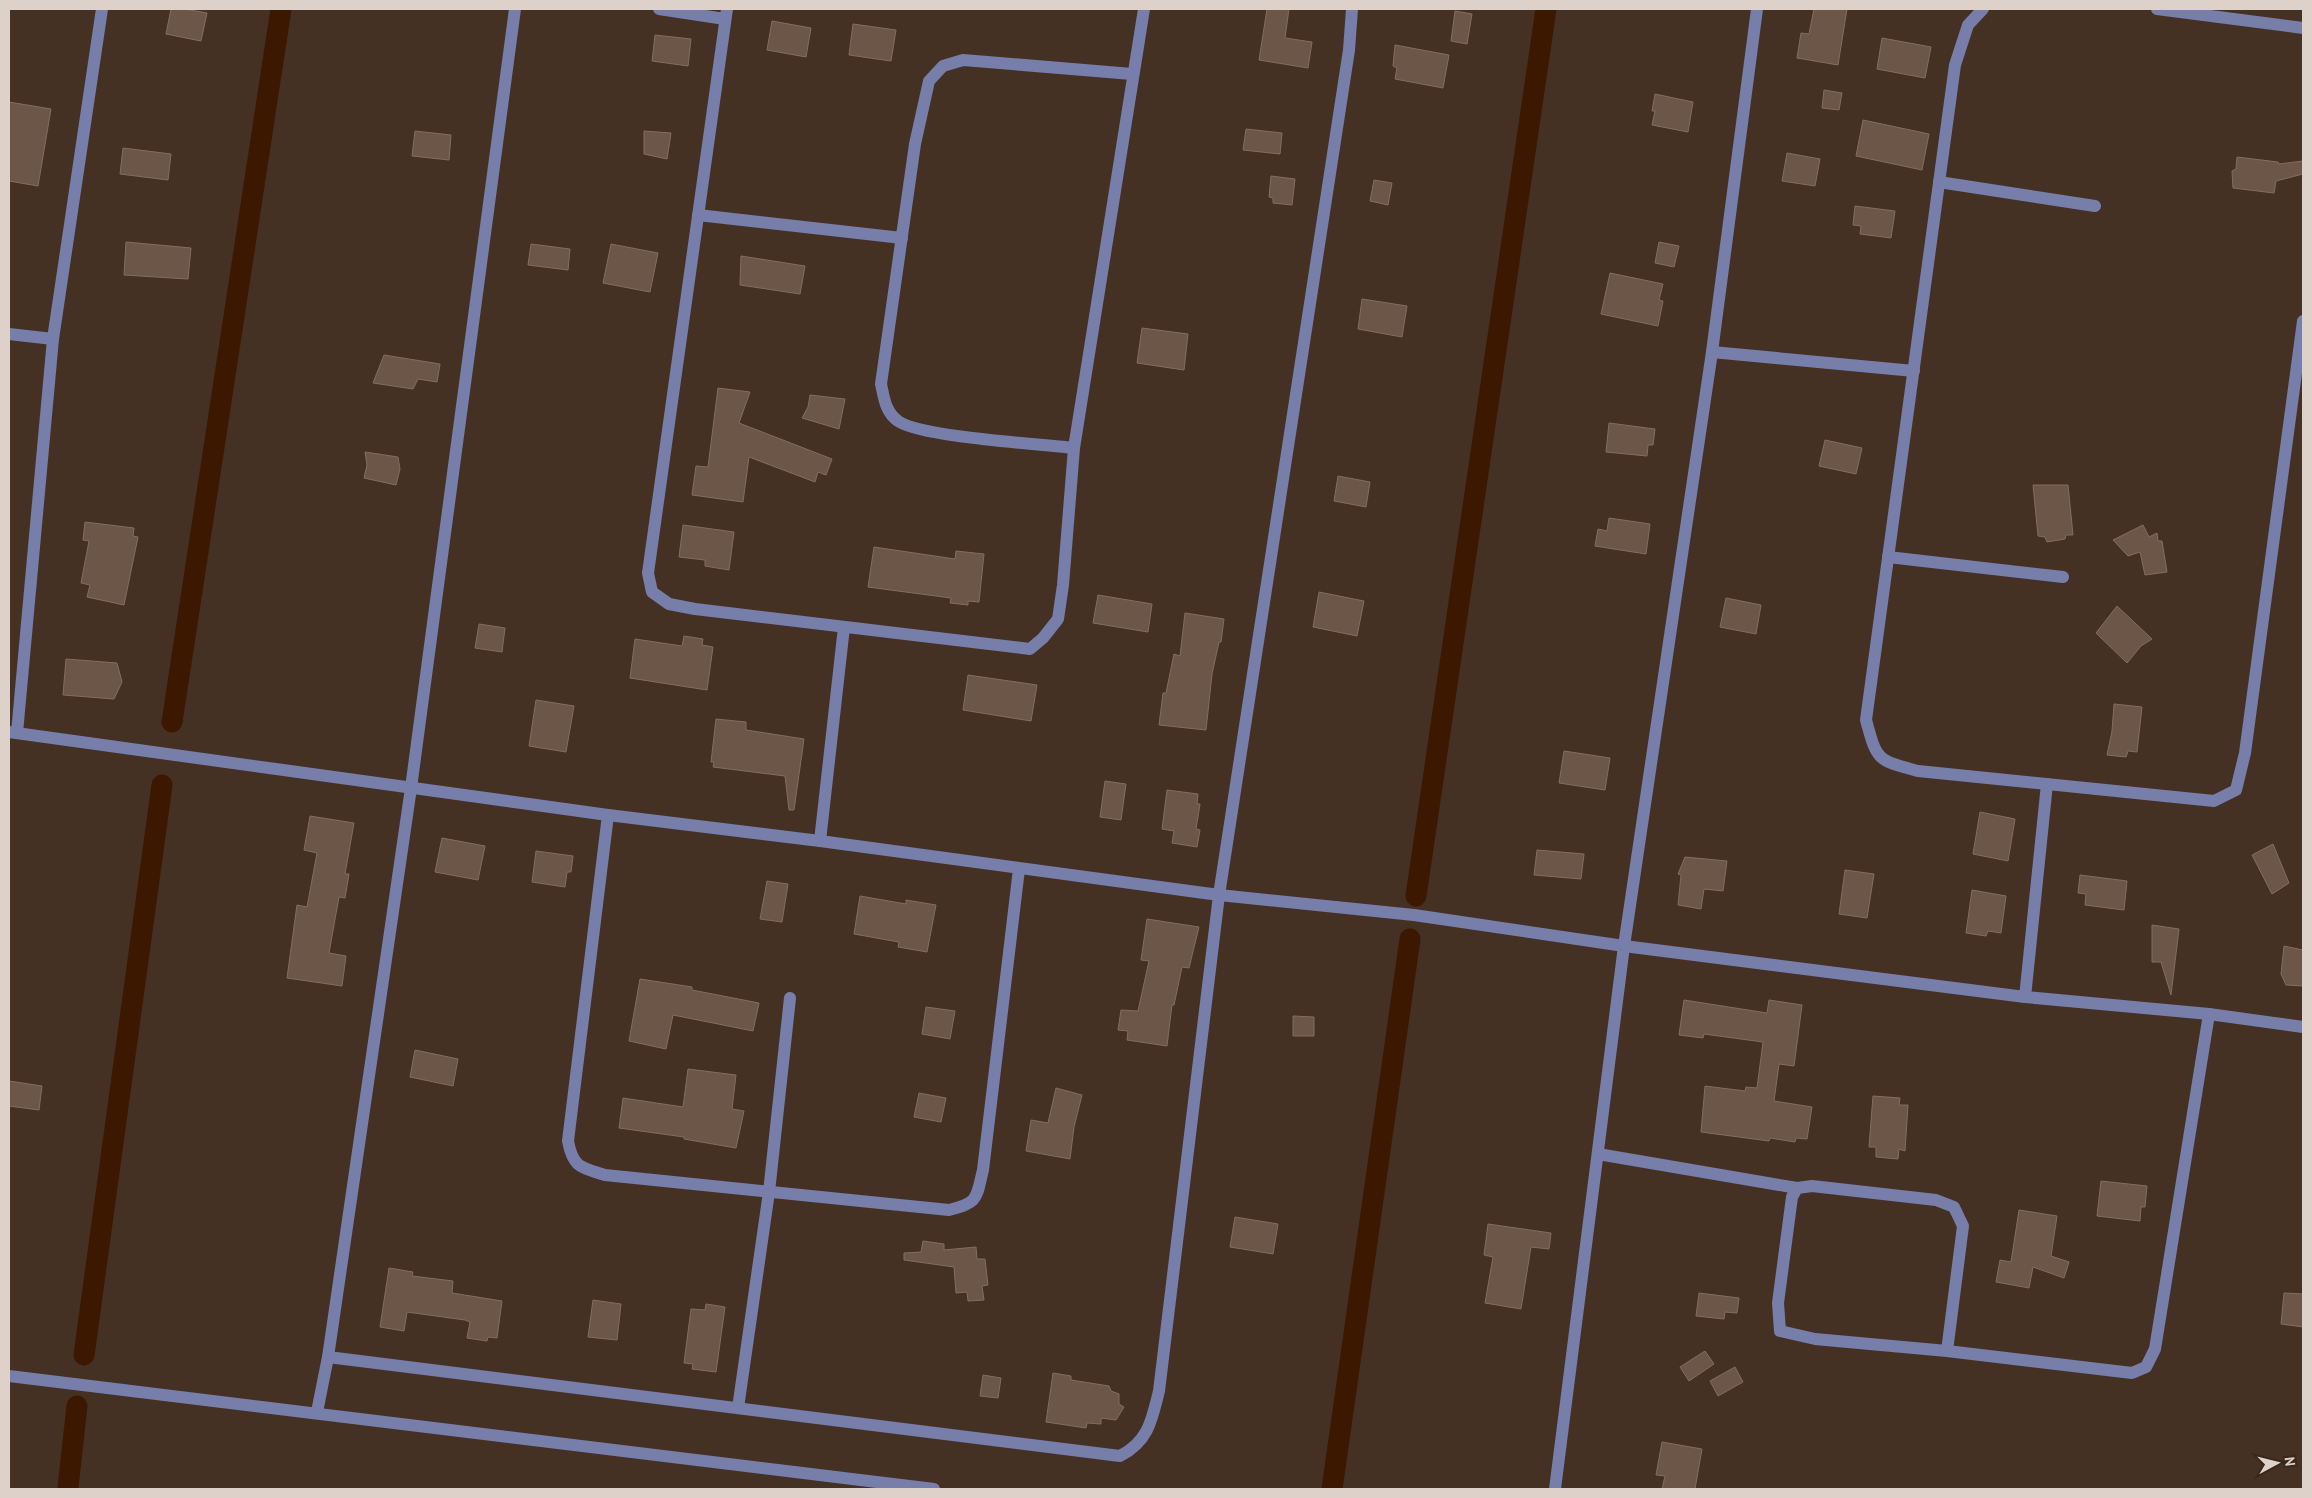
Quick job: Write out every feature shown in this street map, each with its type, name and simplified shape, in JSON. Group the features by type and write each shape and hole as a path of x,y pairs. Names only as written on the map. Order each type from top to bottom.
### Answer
{"street":[{"path":"102,9 53,339 13,733 608,815 820,841 1219,896 1414,915 1624,946 2025,997 2208,1014 2303,1027"},
{"path":"317,1412 328,1357 410,788 515,9"},
{"path":"659,9 726,14 648,573 652,592 669,604 695,609 1030,649 1043,638 1058,619 1063,585 1074,448 1132,74 1144,9"},
{"path":"328,1357 1120,1456 1134,1449 1150,1426 1159,1391 1219,896 1348,50 1352,9"},
{"path":"1555,1489 1624,946 1712,352 1757,9"},
{"path":"1982,9 1968,25 1955,65 1866,720 1873,747 1885,762 1918,770 2214,801 2236,790 2245,753 2303,321"},
{"path":"2157,9 2303,28"},
{"path":"1074,448 944,434 913,427 897,421 886,406 881,384 915,144 929,81 944,66 963,60 1132,74"},
{"path":"1939,182 2096,206"},
{"path":"698,215 902,238"},
{"path":"9,334 53,339"},
{"path":"1712,352 1914,371"},
{"path":"1888,557 2063,577"},
{"path":"820,841 844,627"},
{"path":"2025,997 2047,784"},
{"path":"608,815 568,1141 571,1157 579,1166 605,1175 949,1210 969,1205 977,1196 984,1160 1019,869"},
{"path":"738,1408 769,1192 790,998"},
{"path":"1796,1188 1792,1197 1778,1303 1780,1331 1815,1339 1947,1351 2132,1373 2146,1367 2155,1349 2208,1014"},
{"path":"1598,1154 1796,1188 1812,1186 1936,1200 1954,1207 1963,1226 1947,1351"},
{"path":"9,1376 317,1412 934,1489"}],"building":[{"path":"171,9 185,9 207,13 201,41 166,34"},
{"path":"1267,9 1289,9 1285,38 1312,42 1308,68 1259,60"},
{"path":"1814,9 1847,9 1838,65 1797,58 1801,33 1809,34"},
{"path":"1455,11 1472,14 1467,44 1451,41"},
{"path":"772,21 811,28 806,57 767,50"},
{"path":"853,24 896,30 891,61 849,55"},
{"path":"655,35 691,39 688,66 652,61"},
{"path":"1882,38 1931,47 1925,78 1877,69"},
{"path":"1395,45 1449,55 1443,88 1395,79 1397,68 1393,66"},
{"path":"1824,90 1842,93 1839,110 1822,108"},
{"path":"1655,94 1693,102 1688,132 1652,125 1655,111 1652,111"},
{"path":"9,102 51,109 38,186 9,181"},
{"path":"1863,120 1929,134 1922,170 1856,156"},
{"path":"1246,129 1282,133 1280,154 1243,150"},
{"path":"415,131 451,135 449,160 412,156"},
{"path":"644,131 671,133 667,159 644,154"},
{"path":"123,148 171,154 168,180 120,174"},
{"path":"1787,153 1820,159 1815,186 1782,181"},
{"path":"2237,157 2278,162 2279,164 2303,161 2303,174 2276,181 2274,193 2233,188 2232,171 2236,169"},
{"path":"1271,176 1295,179 1292,205 1273,203 1273,198 1269,197"},
{"path":"1374,180 1392,183 1388,205 1370,201"},
{"path":"1855,206 1895,211 1891,238 1860,234 1861,226 1853,225"},
{"path":"126,242 191,248 188,279 124,275"},
{"path":"1659,242 1679,246 1674,267 1655,263"},
{"path":"531,244 570,249 568,270 528,265"},
{"path":"611,244 658,253 650,292 603,283"},
{"path":"741,256 805,266 800,294 740,285"},
{"path":"1610,273 1663,284 1659,300 1663,301 1658,326 1601,314"},
{"path":"1362,299 1407,306 1402,337 1358,329"},
{"path":"1142,328 1188,334 1184,370 1137,363"},
{"path":"384,355 440,364 437,382 418,379 413,389 373,383"},
{"path":"718,388 750,392 739,423 832,459 826,475 818,472 815,482 749,457 743,502 692,495 696,466 708,467"},
{"path":"810,395 845,399 839,429 802,418 808,407"},
{"path":"1609,423 1655,429 1653,445 1648,445 1647,456 1606,452"},
{"path":"1825,440 1862,448 1856,474 1819,466"},
{"path":"365,452 398,457 400,469 396,485 364,478 367,465"},
{"path":"1338,476 1370,482 1366,507 1334,501"},
{"path":"2033,485 2068,485 2073,535 2066,535 2065,539 2047,542 2045,537 2038,536"},
{"path":"1609,518 1650,524 1646,554 1595,546 1598,529 1607,531"},
{"path":"85,522 134,528 133,536 138,537 124,605 87,597 90,585 81,583 89,541 83,540"},
{"path":"683,525 734,532 729,570 705,566 705,560 679,557"},
{"path":"2143,525 2149,537 2157,533 2158,541 2162,541 2167,572 2145,575 2140,552 2128,556 2113,540"},
{"path":"874,547 955,559 956,551 984,554 979,602 968,601 968,605 950,603 951,598 868,587"},
{"path":"1319,592 1364,601 1357,636 1313,627"},
{"path":"1098,595 1152,604 1148,632 1093,623"},
{"path":"1726,598 1761,605 1756,634 1720,627"},
{"path":"2117,606 2152,639 2141,646 2127,663 2096,633"},
{"path":"1185,613 1224,619 1221,642 1219,642 1212,674 1206,730 1159,725 1163,693 1166,693 1174,654 1180,656"},
{"path":"479,624 505,628 502,652 475,648"},
{"path":"684,636 703,639 702,645 713,647 707,690 630,678 635,639 682,646"},
{"path":"66,659 117,663 122,682 114,699 63,695"},
{"path":"968,675 1037,685 1031,721 963,710"},
{"path":"536,700 574,706 566,752 529,746"},
{"path":"2114,704 2142,707 2137,752 2128,751 2126,757 2107,755 2112,731"},
{"path":"716,719 746,722 746,730 804,739 794,810 789,810 785,776 713,767 714,762 711,762"},
{"path":"1564,751 1610,758 1605,790 1559,783"},
{"path":"1105,781 1126,784 1121,820 1100,817"},
{"path":"1167,790 1198,794 1197,804 1200,804 1196,829 1200,830 1197,847 1172,843 1174,831 1162,829"},
{"path":"1980,812 2015,819 2008,861 1973,854"},
{"path":"310,816 354,823 345,874 349,874 345,898 339,897 329,953 346,956 342,986 287,978 297,905 307,907 317,853 304,850"},
{"path":"442,838 485,846 478,880 435,872"},
{"path":"2273,844 2289,883 2272,894 2252,855"},
{"path":"1537,850 1584,854 1581,879 1534,875"},
{"path":"536,851 573,856 571,872 567,872 565,887 532,882"},
{"path":"1685,857 1727,861 1723,891 1704,889 1701,909 1678,905 1681,875 1678,874"},
{"path":"1845,870 1874,874 1867,918 1839,914"},
{"path":"2080,875 2127,881 2124,910 2085,905 2086,894 2078,893"},
{"path":"767,881 788,884 782,922 760,919"},
{"path":"1972,890 2006,896 2001,933 1988,931 1986,936 1966,933"},
{"path":"860,896 906,904 906,900 936,905 927,952 898,947 899,942 854,934"},
{"path":"1147,919 1199,927 1189,968 1182,967 1174,1005 1172,1005 1167,1046 1127,1040 1128,1031 1118,1030 1121,1010 1138,1011 1149,961 1141,960"},
{"path":"2152,925 2179,929 2171,995 2161,962 2152,962"},
{"path":"2284,946 2303,950 2303,986 2286,985 2281,974"},
{"path":"640,979 692,987 692,990 759,1003 753,1031 673,1015 666,1049 629,1041"},
{"path":"1684,1000 1767,1013 1769,1000 1802,1005 1794,1066 1779,1064 1774,1101 1812,1107 1807,1139 1796,1138 1795,1142 1770,1138 1769,1141 1701,1132 1705,1086 1745,1091 1746,1087 1757,1088 1763,1042 1704,1034 1703,1038 1679,1035"},
{"path":"926,1007 955,1011 950,1039 922,1034"},
{"path":"1293,1016 1314,1017 1314,1036 1293,1036"},
{"path":"415,1050 458,1059 453,1086 410,1077"},
{"path":"688,1069 736,1075 732,1109 744,1111 736,1148 684,1139 684,1137 619,1128 623,1098 683,1107"},
{"path":"9,1081 42,1086 39,1110 9,1106"},
{"path":"1056,1088 1082,1095 1074,1127 1070,1159 1026,1151 1031,1120 1048,1123"},
{"path":"919,1093 946,1098 941,1122 914,1117"},
{"path":"1873,1096 1900,1098 1899,1105 1908,1105 1905,1151 1899,1149 1898,1159 1876,1157 1876,1147 1869,1147"},
{"path":"2101,1181 2147,1186 2145,1207 2141,1207 2140,1221 2097,1216"},
{"path":"2019,1210 2057,1216 2051,1256 2069,1262 2064,1278 2033,1267 2029,1288 1996,1282 2000,1260 2011,1262"},
{"path":"1235,1217 1278,1224 1273,1254 1230,1247"},
{"path":"1488,1224 1551,1233 1549,1249 1531,1247 1521,1309 1485,1303 1493,1257 1484,1255"},
{"path":"923,1241 944,1244 944,1250 976,1247 977,1259 985,1259 988,1285 982,1286 984,1300 968,1301 967,1292 956,1293 954,1267 904,1260 904,1253 921,1252"},
{"path":"389,1268 413,1272 412,1276 453,1281 452,1293 502,1301 497,1338 488,1337 487,1341 467,1338 470,1322 465,1320 407,1312 404,1331 380,1327"},
{"path":"1699,1293 1739,1298 1737,1313 1725,1312 1724,1319 1696,1316"},
{"path":"2284,1293 2303,1294 2303,1327 2281,1324"},
{"path":"593,1300 621,1304 617,1340 588,1337"},
{"path":"706,1304 725,1307 716,1372 692,1369 693,1364 684,1363 691,1309 705,1310"},
{"path":"1705,1351 1714,1364 1689,1381 1680,1367"},
{"path":"1735,1367 1743,1382 1718,1396 1710,1381"},
{"path":"1053,1373 1071,1376 1071,1380 1109,1386 1111,1391 1119,1394 1119,1404 1124,1407 1116,1420 1101,1418 1101,1424 1087,1423 1086,1428 1046,1422"},
{"path":"983,1375 1001,1378 998,1398 980,1396"},
{"path":"1662,1442 1702,1449 1695,1489 1662,1489 1665,1476 1656,1475"}],"waterway":[{"path":"172,722 281,9"},
{"path":"1416,896 1546,9"},
{"path":"84,1355 162,785"},
{"path":"1332,1489 1410,939"},
{"path":"68,1487 77,1406"}]}
